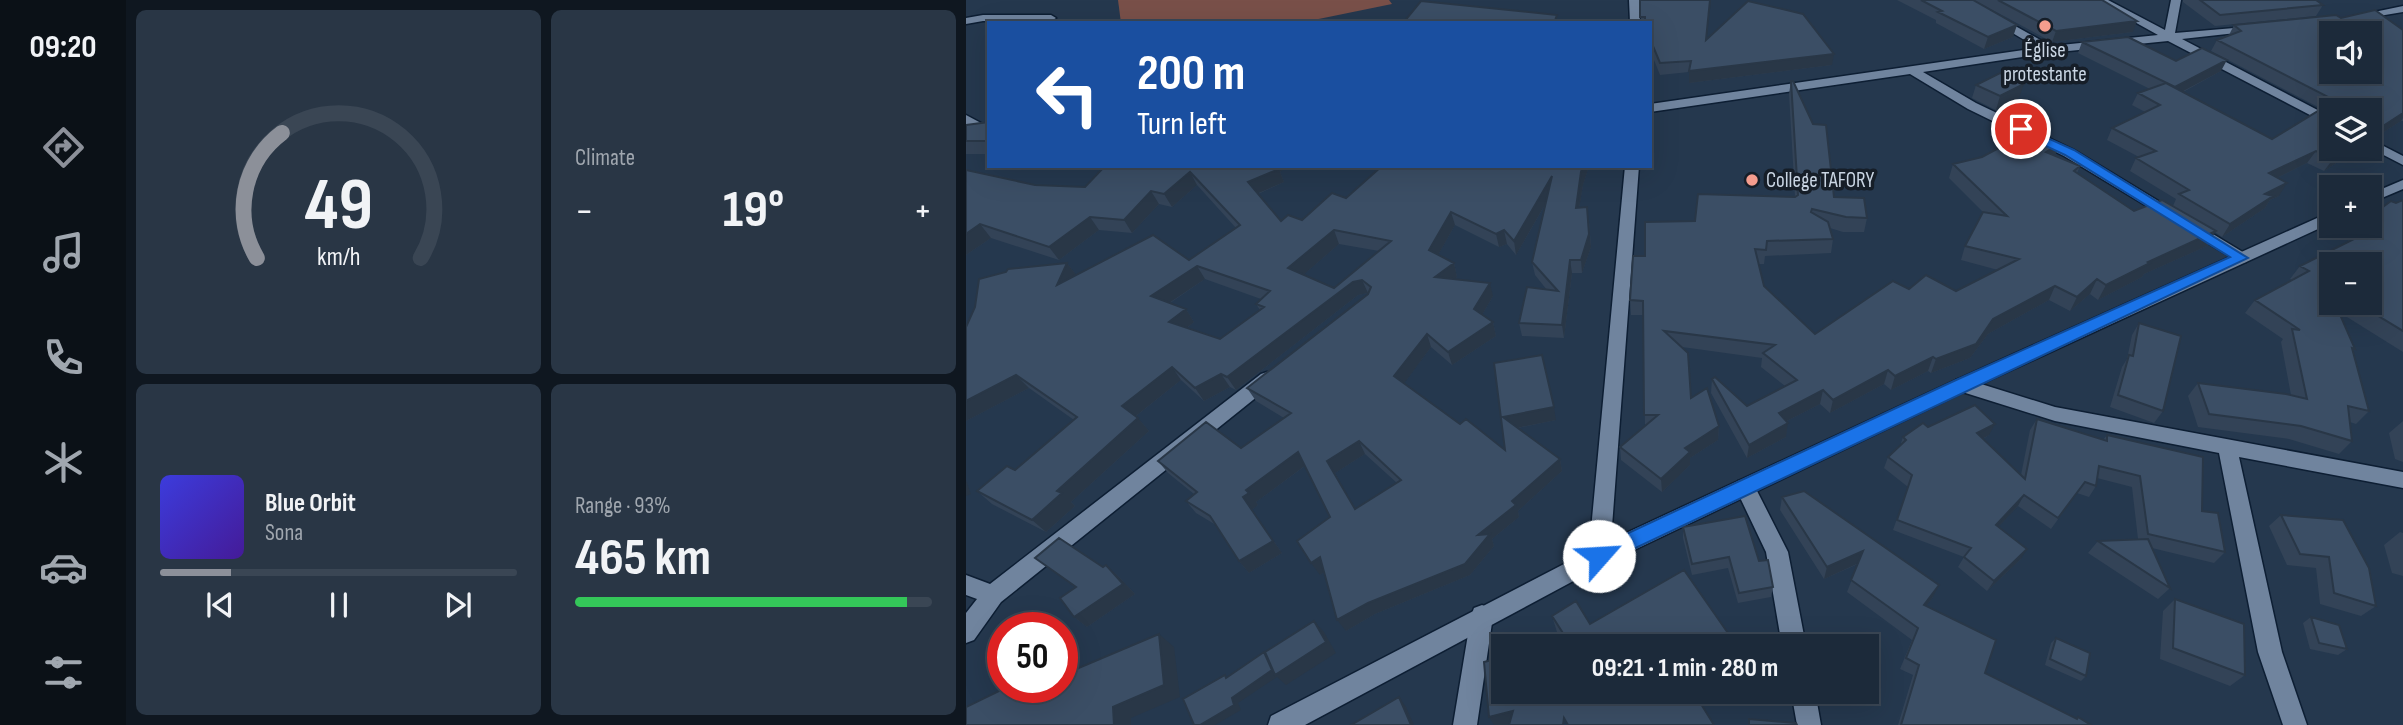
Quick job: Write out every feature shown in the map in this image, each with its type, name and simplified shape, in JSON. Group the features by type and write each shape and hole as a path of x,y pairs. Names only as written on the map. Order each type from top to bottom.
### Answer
{"street":[{"path":"1634,0 1634,21"},
{"path":"1962,0 2049,50"},
{"path":"2100,0 2319,116"},
{"path":"2169,35 2176,0"},
{"path":"2364,0 2382,11"},
{"path":"2341,19 2403,9"},
{"path":"966,21 983,18 1051,18"},
{"path":"1652,108 2049,50 2262,27"},
{"path":"1910,69 1972,106 2069,153 2241,258"},
{"path":"2382,150 2403,161"},
{"path":"1599,556 1632,168"},
{"path":"2382,194 2403,184"},
{"path":"1280,725 1599,556 1962,385 2319,222"},
{"path":"966,632 993,595 1278,370"},
{"path":"1962,385 2055,414 2403,480"},
{"path":"2227,446 2270,652 2295,725"},
{"path":"1745,487 1777,552 1792,634"},
{"path":"966,585 993,595"},
{"path":"1465,725 1482,616"},
{"path":"1805,704 1809,725"}],"shaded area":[{"path":"1118,0 1389,0 1392,4 1309,21 1121,21"}],"building":[{"path":"1640,0 1710,0 1706,40 1748,1 1803,14 1834,54 1689,71 1691,61 1660,63 1652,44 1652,21 1645,21 1645,17 1640,17"},
{"path":"1921,0 1973,0 2017,25 1988,37 1938,12 1942,11"},
{"path":"1998,0 2102,0 2137,21 2056,31"},
{"path":"2200,0 2316,0 2323,5 2220,15"},
{"path":"1421,1 1557,15 1555,21 1405,21"},
{"path":"2375,10 2403,30 2403,113 2383,126 2382,98 2330,98 2217,40 2241,31 2234,25 2336,15 2341,18"},
{"path":"2128,37 2176,61 2202,48 2227,60 2175,87 2082,42"},
{"path":"2000,73 2024,84 2000,96 1976,85"},
{"path":"1791,81 1813,124 1826,125 1834,197 1864,198 1867,218 1846,217 1812,209 1811,212 1828,222 1833,239 1767,241 1766,250 1755,249 1764,286 1815,334 1893,281 1909,289 1926,275 1956,291 2019,259 1965,246 1983,212 2007,216 1953,164 1982,157 2032,130 2059,144 2046,152 2080,166 2074,171 2134,211 2162,200 2216,231 2148,262 2150,263 2106,285 2097,279 2077,297 2055,286 1993,319 1976,344 1936,359 1933,357 1895,376 1888,370 1833,400 1823,390 1779,413 1788,423 1749,445 1712,379 1715,377 1747,406 1797,380 1763,353 1775,345 1664,331 1688,353 1691,398 1707,388 1719,426 1685,448 1690,452 1661,479 1620,447 1658,415 1644,415 1643,301 1630,300 1633,256 1645,256 1645,222 1695,221 1698,194 1798,195"},
{"path":"2166,83 2272,139 2319,110 2319,152 2316,151 2269,173 2287,183 2265,194 2273,196 2230,224 2179,194 2189,190 2136,158 2156,151 2112,128 2160,105 2138,93"},
{"path":"987,122 987,141 966,141 966,125"},
{"path":"1103,168 1278,168 1248,182 1281,221 1288,215 1302,220 1332,193 1346,198 1380,168 1582,168 1576,208 1587,207 1589,234 1581,260 1570,260 1562,325 1519,323 1527,287 1558,291 1532,262 1552,176 1514,241 1504,230 1496,234 1451,212 1429,250 1454,263 1435,277 1490,283 1474,309 1493,322 1448,352 1427,334 1394,376 1460,424 1466,419 1505,450 1494,363 1542,355 1554,407 1503,417 1560,459 1512,501 1516,505 1478,535 1490,534 1465,564 1368,603 1337,620 1320,557 1311,563 1297,541 1330,517 1298,452 1246,490 1249,493 1243,497 1273,541 1239,561 1210,516 1186,501 1197,492 1158,461 1206,422 1241,448 1291,413 1247,388 1368,294 1371,287 1362,280 1353,282 1227,377 1221,374 1195,388 1172,367 1122,406 1138,418 1057,491 1062,493 1032,520 977,491 1007,466 1015,470 1077,417 1016,375 966,401 966,327 975,307 979,279 1006,272 1008,269 1067,263 1057,285 1153,235 1189,260 1240,225 1190,172 1164,194 1151,191 1124,220 1090,217 1049,247 980,224 966,234 966,170 1035,185 1085,187","holes":["1334,230 1391,241 1334,288 1288,268","1197,266 1270,291 1256,304 1264,307 1220,339 1169,322 1186,309 1151,296","1359,441 1401,480 1355,509 1327,461"]},
{"path":"2403,200 2403,331 2377,315 2382,315 2382,252 2328,252 2356,238 2382,238 2382,208 2391,201 2396,203"},
{"path":"2319,256 2319,315 2340,315 2355,349 2352,348 2369,411 2348,406 2352,441 2301,426 2209,414 2198,383 2307,399 2292,329 2300,330 2255,300 2309,271 2300,266"},
{"path":"2139,323 2181,336 2163,411 2118,395 2129,355 2133,356"},
{"path":"1975,405 1995,424 1977,433 2025,479 2037,419 2107,441 2107,435 2203,457 2202,511 2218,513 2225,552 2148,534 2140,476 2099,466 2096,486 2085,482 2058,518 2024,495 1996,525 2027,549 1994,581 1964,557 1971,548 1897,520 1912,475 1888,457 1906,440 1903,437 1923,423 1928,427"},
{"path":"1804,491 1939,585 1924,605 1996,640 1985,673 2091,725 1901,725 1919,665 1906,658 1918,628 1851,580 1863,551 1827,567 1782,497"},
{"path":"2281,515 2343,520 2369,568 2376,606 2334,593 2329,557 2300,554"},
{"path":"1745,516 1759,561 1768,560 1773,587 1739,593 1729,557 1692,564 1683,527"},
{"path":"1059,538 1103,567 1106,565 1123,584 1078,614 1078,612 1070,612 1060,598 1076,587 1035,558"},
{"path":"2148,539 2170,588 2098,541"},
{"path":"1684,570 1729,634 1564,634 1552,616 1576,601 1590,624"},
{"path":"2175,599 2244,624 2245,675 2173,648"},
{"path":"2311,617 2339,625 2347,649 2319,643"},
{"path":"1314,621 1326,642 1275,675 1265,652"},
{"path":"1159,634 1164,685 1113,707 1114,725 966,725 966,707 987,697 987,703 1078,703 1078,668"},
{"path":"2056,638 2090,653 2086,676 2050,659"},
{"path":"1264,652 1272,670 1232,698 1234,705 1200,725 1194,725 1183,699 1225,675 1226,678"},
{"path":"1491,660 1491,704 1701,704 1714,725 1568,725 1564,718 1563,725 1509,725 1513,711 1489,717 1484,662"},
{"path":"1399,697 1411,725 1351,725"},
{"path":"1749,719 1796,723 1797,725 1749,725"}],"place":[{"name":"Église protestante","path":"2045,26"},
{"name":"College TAFORY","path":"1752,180"}],"route":[{"path":"1599,556 1962,385 2241,258 2069,153 2021,129"}]}
